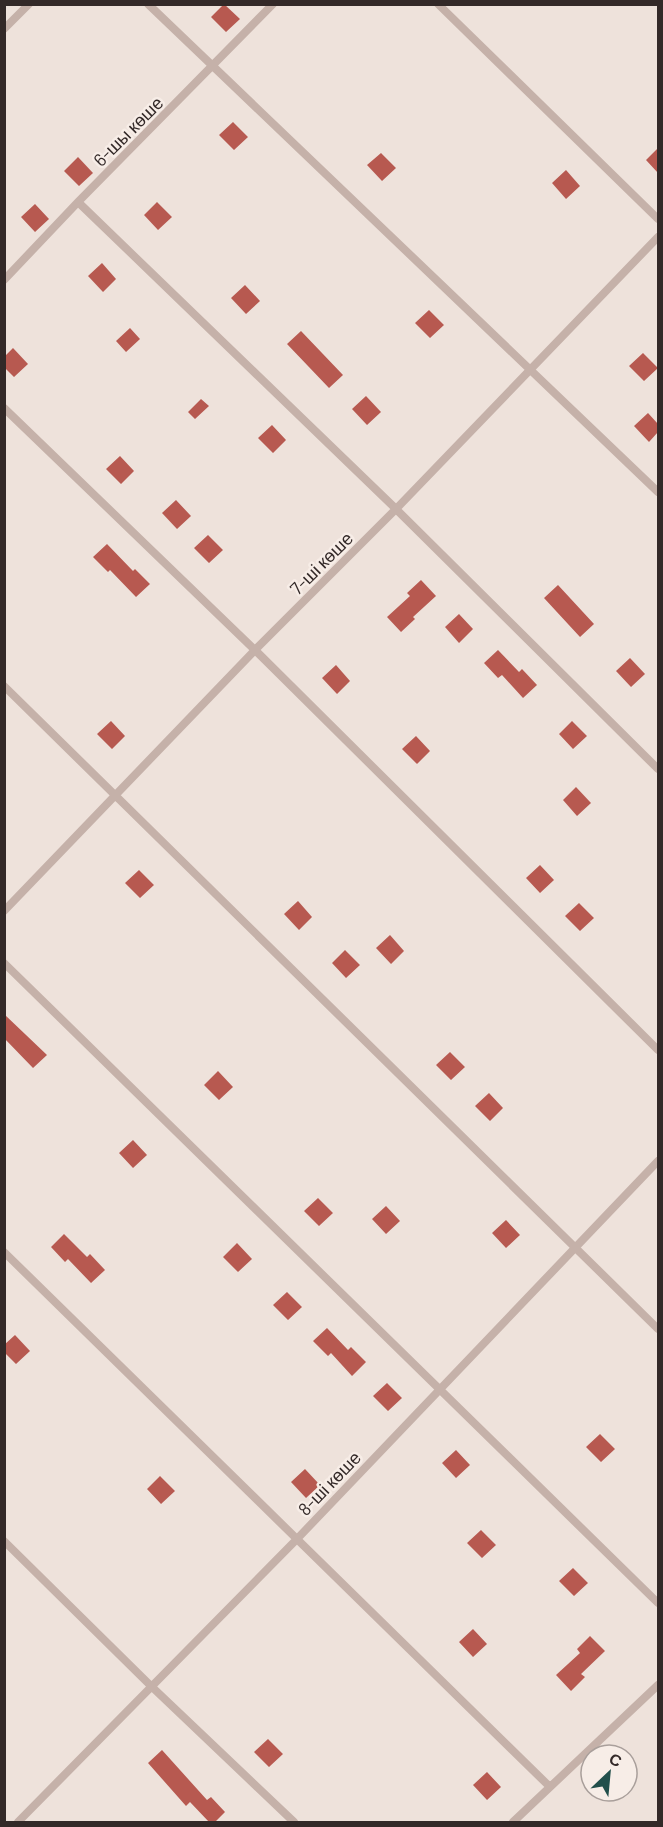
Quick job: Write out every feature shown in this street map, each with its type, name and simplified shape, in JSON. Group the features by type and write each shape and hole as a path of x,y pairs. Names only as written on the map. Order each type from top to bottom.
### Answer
{"lane":[{"path":"4,30 29,4"},
{"path":"148,4 658,492"},
{"name":"6-шы көше","path":"4,280 273,4"},
{"path":"438,4 658,219"},
{"path":"78,202 396,509 658,769"},
{"name":"7-ші көше","path":"4,911 658,237"},
{"path":"4,408 255,650 658,1050"},
{"path":"4,686 658,1329"},
{"path":"4,963 658,1603"},
{"name":"8-ші көше","path":"18,1822 297,1539 658,1161"},
{"path":"4,1252 550,1787"},
{"path":"4,1540 151,1686 294,1822"},
{"path":"513,1822 658,1685"}],"building":[{"path":"224,4 240,19 226,32 211,17"},
{"path":"233,122 248,137 234,150 219,135"},
{"path":"658,148 658,173 646,160"},
{"path":"381,153 396,168 382,181 367,165"},
{"path":"78,157 93,173 79,186 64,171"},
{"path":"566,170 580,186 566,199 552,183"},
{"path":"157,202 172,217 158,230 144,215"},
{"path":"35,204 49,219 35,232 21,217"},
{"path":"102,263 116,279 103,292 88,276"},
{"path":"245,285 260,301 246,314 231,298"},
{"path":"429,310 444,325 430,338 415,323"},
{"path":"130,328 140,339 126,352 116,341"},
{"path":"301,331 343,375 329,388 287,344"},
{"path":"13,348 28,364 14,377 4,367 4,357"},
{"path":"643,353 658,368 644,381 629,366"},
{"path":"366,396 381,412 367,425 352,409"},
{"path":"201,399 209,406 195,419 188,412"},
{"path":"648,413 658,424 658,432 649,442 634,426"},
{"path":"272,425 286,440 273,453 258,438"},
{"path":"120,456 134,471 121,484 106,469"},
{"path":"176,500 191,516 177,529 162,513"},
{"path":"208,535 223,550 209,563 194,548"},
{"path":"107,544 133,571 135,569 150,584 136,597 110,570 108,572 93,557"},
{"path":"421,580 436,596 413,617 415,619 401,632 387,617 410,596 407,593"},
{"path":"558,585 594,624 580,637 544,598"},
{"path":"459,614 473,629 459,643 445,627"},
{"path":"498,650 519,672 522,669 537,685 523,698 502,675 498,678 484,663"},
{"path":"630,658 645,674 631,687 616,671"},
{"path":"336,665 350,681 337,694 322,678"},
{"path":"111,721 125,736 112,749 97,734"},
{"path":"572,721 587,736 573,749 559,734"},
{"path":"416,736 430,751 417,764 402,749"},
{"path":"576,787 591,803 577,816 563,800"},
{"path":"540,865 554,880 540,893 526,878"},
{"path":"139,870 154,885 140,898 125,883"},
{"path":"298,901 312,917 299,930 284,914"},
{"path":"579,903 594,918 580,931 565,916"},
{"path":"390,935 404,951 391,964 376,948"},
{"path":"345,950 360,965 346,978 332,963"},
{"path":"4,1014 47,1055 33,1068 4,1038"},
{"path":"450,1052 465,1067 451,1080 436,1065"},
{"path":"218,1071 233,1087 219,1100 204,1085"},
{"path":"489,1093 503,1108 490,1121 475,1106"},
{"path":"133,1140 147,1155 133,1168 119,1153"},
{"path":"318,1198 333,1213 319,1226 304,1211"},
{"path":"386,1206 400,1221 386,1234 372,1219"},
{"path":"506,1220 520,1235 506,1248 492,1233"},
{"path":"64,1234 87,1257 90,1254 105,1270 91,1283 68,1259 65,1262 51,1247"},
{"path":"237,1243 252,1259 238,1272 223,1257"},
{"path":"287,1292 302,1307 288,1320 273,1305"},
{"path":"327,1328 348,1350 351,1347 366,1362 352,1376 331,1353 328,1356 313,1341"},
{"path":"15,1335 30,1351 16,1364 4,1352 4,1345"},
{"path":"387,1383 402,1398 388,1411 373,1396"},
{"path":"600,1434 615,1449 601,1462 586,1447"},
{"path":"456,1450 470,1465 456,1478 442,1463"},
{"path":"305,1469 320,1485 306,1498 291,1482"},
{"path":"160,1476 175,1491 161,1504 147,1489"},
{"path":"481,1530 496,1545 482,1558 467,1543"},
{"path":"573,1568 588,1583 574,1596 559,1581"},
{"path":"473,1629 487,1644 473,1657 459,1642"},
{"path":"590,1636 605,1651 581,1674 585,1677 571,1691 556,1675 580,1653 577,1649"},
{"path":"268,1739 283,1754 269,1767 254,1752"},
{"path":"162,1750 207,1800 211,1797 225,1812 215,1822 209,1822 190,1802 186,1806 148,1763"},
{"path":"487,1772 501,1787 487,1800 473,1785"}]}
